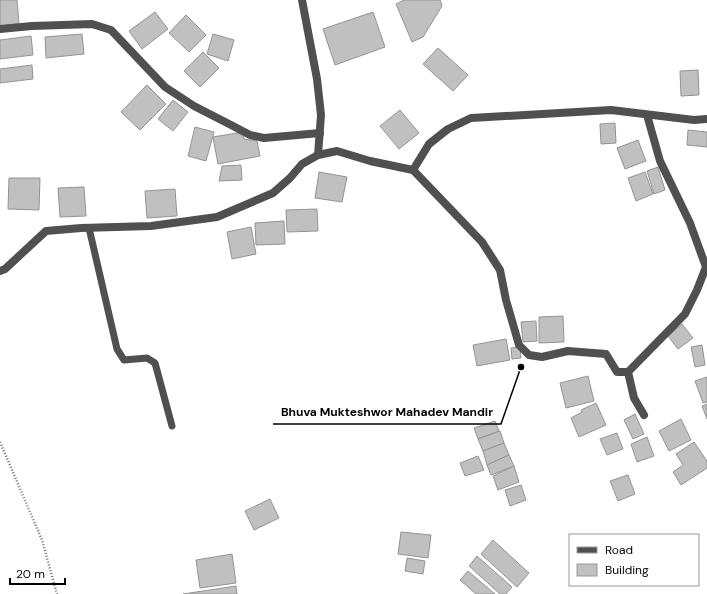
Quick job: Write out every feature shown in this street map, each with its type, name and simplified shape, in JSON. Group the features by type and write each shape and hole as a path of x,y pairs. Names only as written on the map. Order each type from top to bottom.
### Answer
{"street":[{"path":"302,0 317,79 322,115 318,155"},
{"path":"0,29 32,26 92,24 111,30 165,87 194,106 250,135 264,138 320,133"},
{"path":"412,170 428,144 448,129 471,118 611,110 694,120 707,120"},
{"path":"0,271 5,269 46,231 151,226 217,217 273,193 290,178 302,164 318,155 338,151 370,161 412,170 482,242 500,270 506,300 519,345 529,354 542,357 568,351 606,354 617,372 628,372 685,314 706,267 690,223 660,161 647,115"},
{"path":"628,372 634,398 644,415"}],"lane":[{"path":"89,228 117,349 124,360 148,358 155,363 172,426"}],"path":[{"path":"0,442 42,540 57,594"}],"building":[{"path":"0,0 17,0 19,24 0,26"},
{"path":"404,0 440,0 442,6 423,37 412,42 396,4"},
{"path":"155,12 168,29 142,49 129,31"},
{"path":"373,12 385,47 335,65 323,29"},
{"path":"186,15 206,35 189,52 169,33"},
{"path":"82,34 84,54 46,58 45,37"},
{"path":"213,34 234,40 228,61 207,54"},
{"path":"31,36 33,55 0,59 0,40"},
{"path":"438,48 468,75 453,91 423,64"},
{"path":"203,52 219,68 200,87 184,71"},
{"path":"32,65 33,79 0,83 0,69"},
{"path":"698,70 699,95 681,96 680,71"},
{"path":"147,85 166,104 140,130 121,112"},
{"path":"173,100 188,112 173,131 158,119"},
{"path":"400,110 419,133 399,149 380,126"},
{"path":"615,123 616,143 601,144 600,124"},
{"path":"195,127 214,132 206,161 188,156"},
{"path":"688,130 707,132 707,147 687,145"},
{"path":"243,132 244,139 257,141 260,156 218,164 213,137"},
{"path":"638,140 646,161 625,169 617,148"},
{"path":"241,165 242,180 219,181 222,166"},
{"path":"658,167 665,190 654,194 647,171"},
{"path":"319,172 347,177 342,202 315,198"},
{"path":"645,172 653,194 636,201 628,178"},
{"path":"9,178 40,178 39,210 8,209"},
{"path":"84,187 86,216 60,217 58,188"},
{"path":"175,189 177,216 147,218 145,191"},
{"path":"317,209 318,231 287,232 286,210"},
{"path":"284,221 285,244 256,245 255,223"},
{"path":"251,227 256,254 232,259 227,232"},
{"path":"563,316 564,342 539,343 539,317"},
{"path":"536,321 537,341 523,342 521,322"},
{"path":"682,324 693,338 678,349 668,336"},
{"path":"506,339 510,360 477,366 473,345"},
{"path":"702,345 705,365 695,367 691,347"},
{"path":"520,347 521,358 512,359 511,348"},
{"path":"588,376 594,401 566,408 560,383"},
{"path":"707,377 707,402 703,403 695,381"},
{"path":"596,403 606,425 579,437 571,418 582,412 581,410"},
{"path":"707,404 707,419 702,406"},
{"path":"635,414 644,434 633,439 624,420"},
{"path":"681,419 691,440 669,451 659,431"},
{"path":"495,421 499,431 478,439 474,428"},
{"path":"500,431 504,443 483,451 478,439"},
{"path":"617,433 623,449 607,455 600,439"},
{"path":"647,437 654,456 637,462 631,444"},
{"path":"694,442 707,461 707,468 681,485 673,472 683,465 676,454"},
{"path":"504,443 509,455 487,465 483,451"},
{"path":"509,455 514,466 491,475 487,465"},
{"path":"478,456 484,470 465,476 460,463"},
{"path":"514,466 519,482 498,490 493,476"},
{"path":"628,475 635,494 618,501 610,481"},
{"path":"521,485 526,500 510,506 505,490"},
{"path":"270,499 279,518 254,530 245,511"},
{"path":"401,532 431,535 428,558 398,554"},
{"path":"493,540 529,573 517,587 481,554"},
{"path":"232,554 236,583 200,588 196,560"},
{"path":"477,556 512,587 506,594 500,594 469,566"},
{"path":"407,558 425,561 423,574 405,571"},
{"path":"468,571 495,594 476,594 460,580"},
{"path":"236,586 237,594 183,594"}],"place":[{"name":"Bhuva Mukteshwor Mahadev Mandir","path":"521,367"}]}
